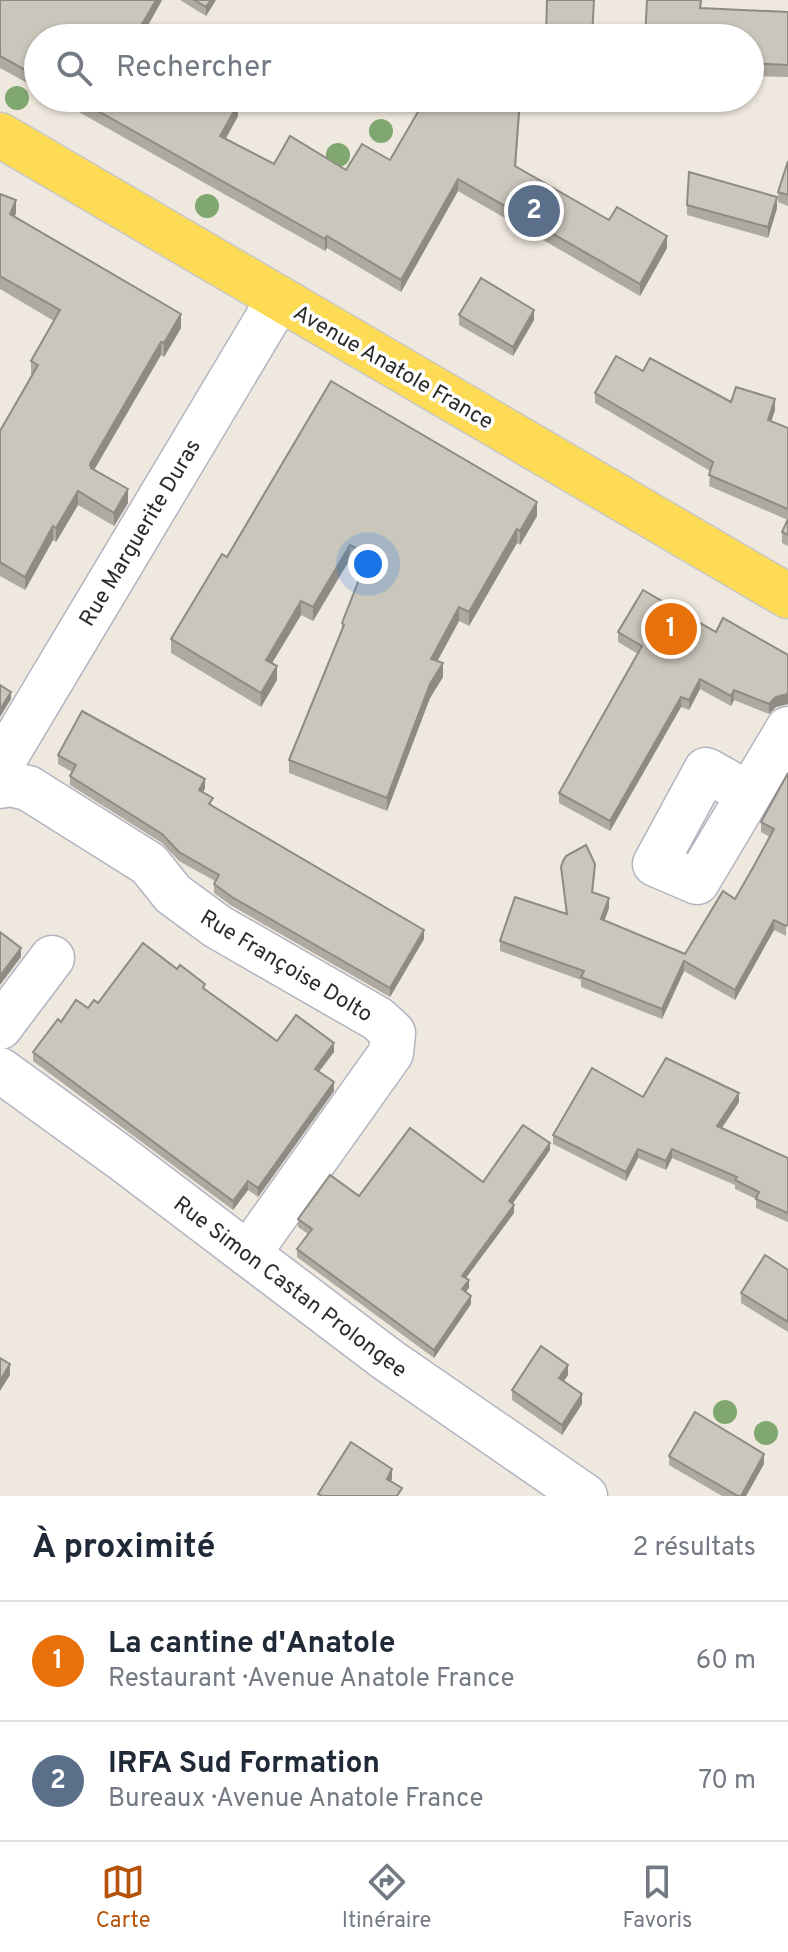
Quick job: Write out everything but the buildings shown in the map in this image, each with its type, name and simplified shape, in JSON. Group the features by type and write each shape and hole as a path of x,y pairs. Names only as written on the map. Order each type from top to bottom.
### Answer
{"main road":[{"name":"Avenue Anatole France","path":"0,135 788,596"}],"street":[{"name":"Rue Marguerite Duras","path":"0,766 279,299"},
{"path":"749,794 788,729"},
{"name":"Rue Françoise Dolto","path":"0,786 10,784 28,788 149,864 173,894 218,927 378,1019 393,1033 391,1053 248,1254"},
{"path":"0,1027 52,958"},
{"name":"Rue Simon Castan Prolongee","path":"0,1070 388,1360 585,1496"}],"place":[{"name":"IRFA Sud Formation","path":"534,211"},
{"name":"La cantine d'Anatole","path":"671,629"}]}
